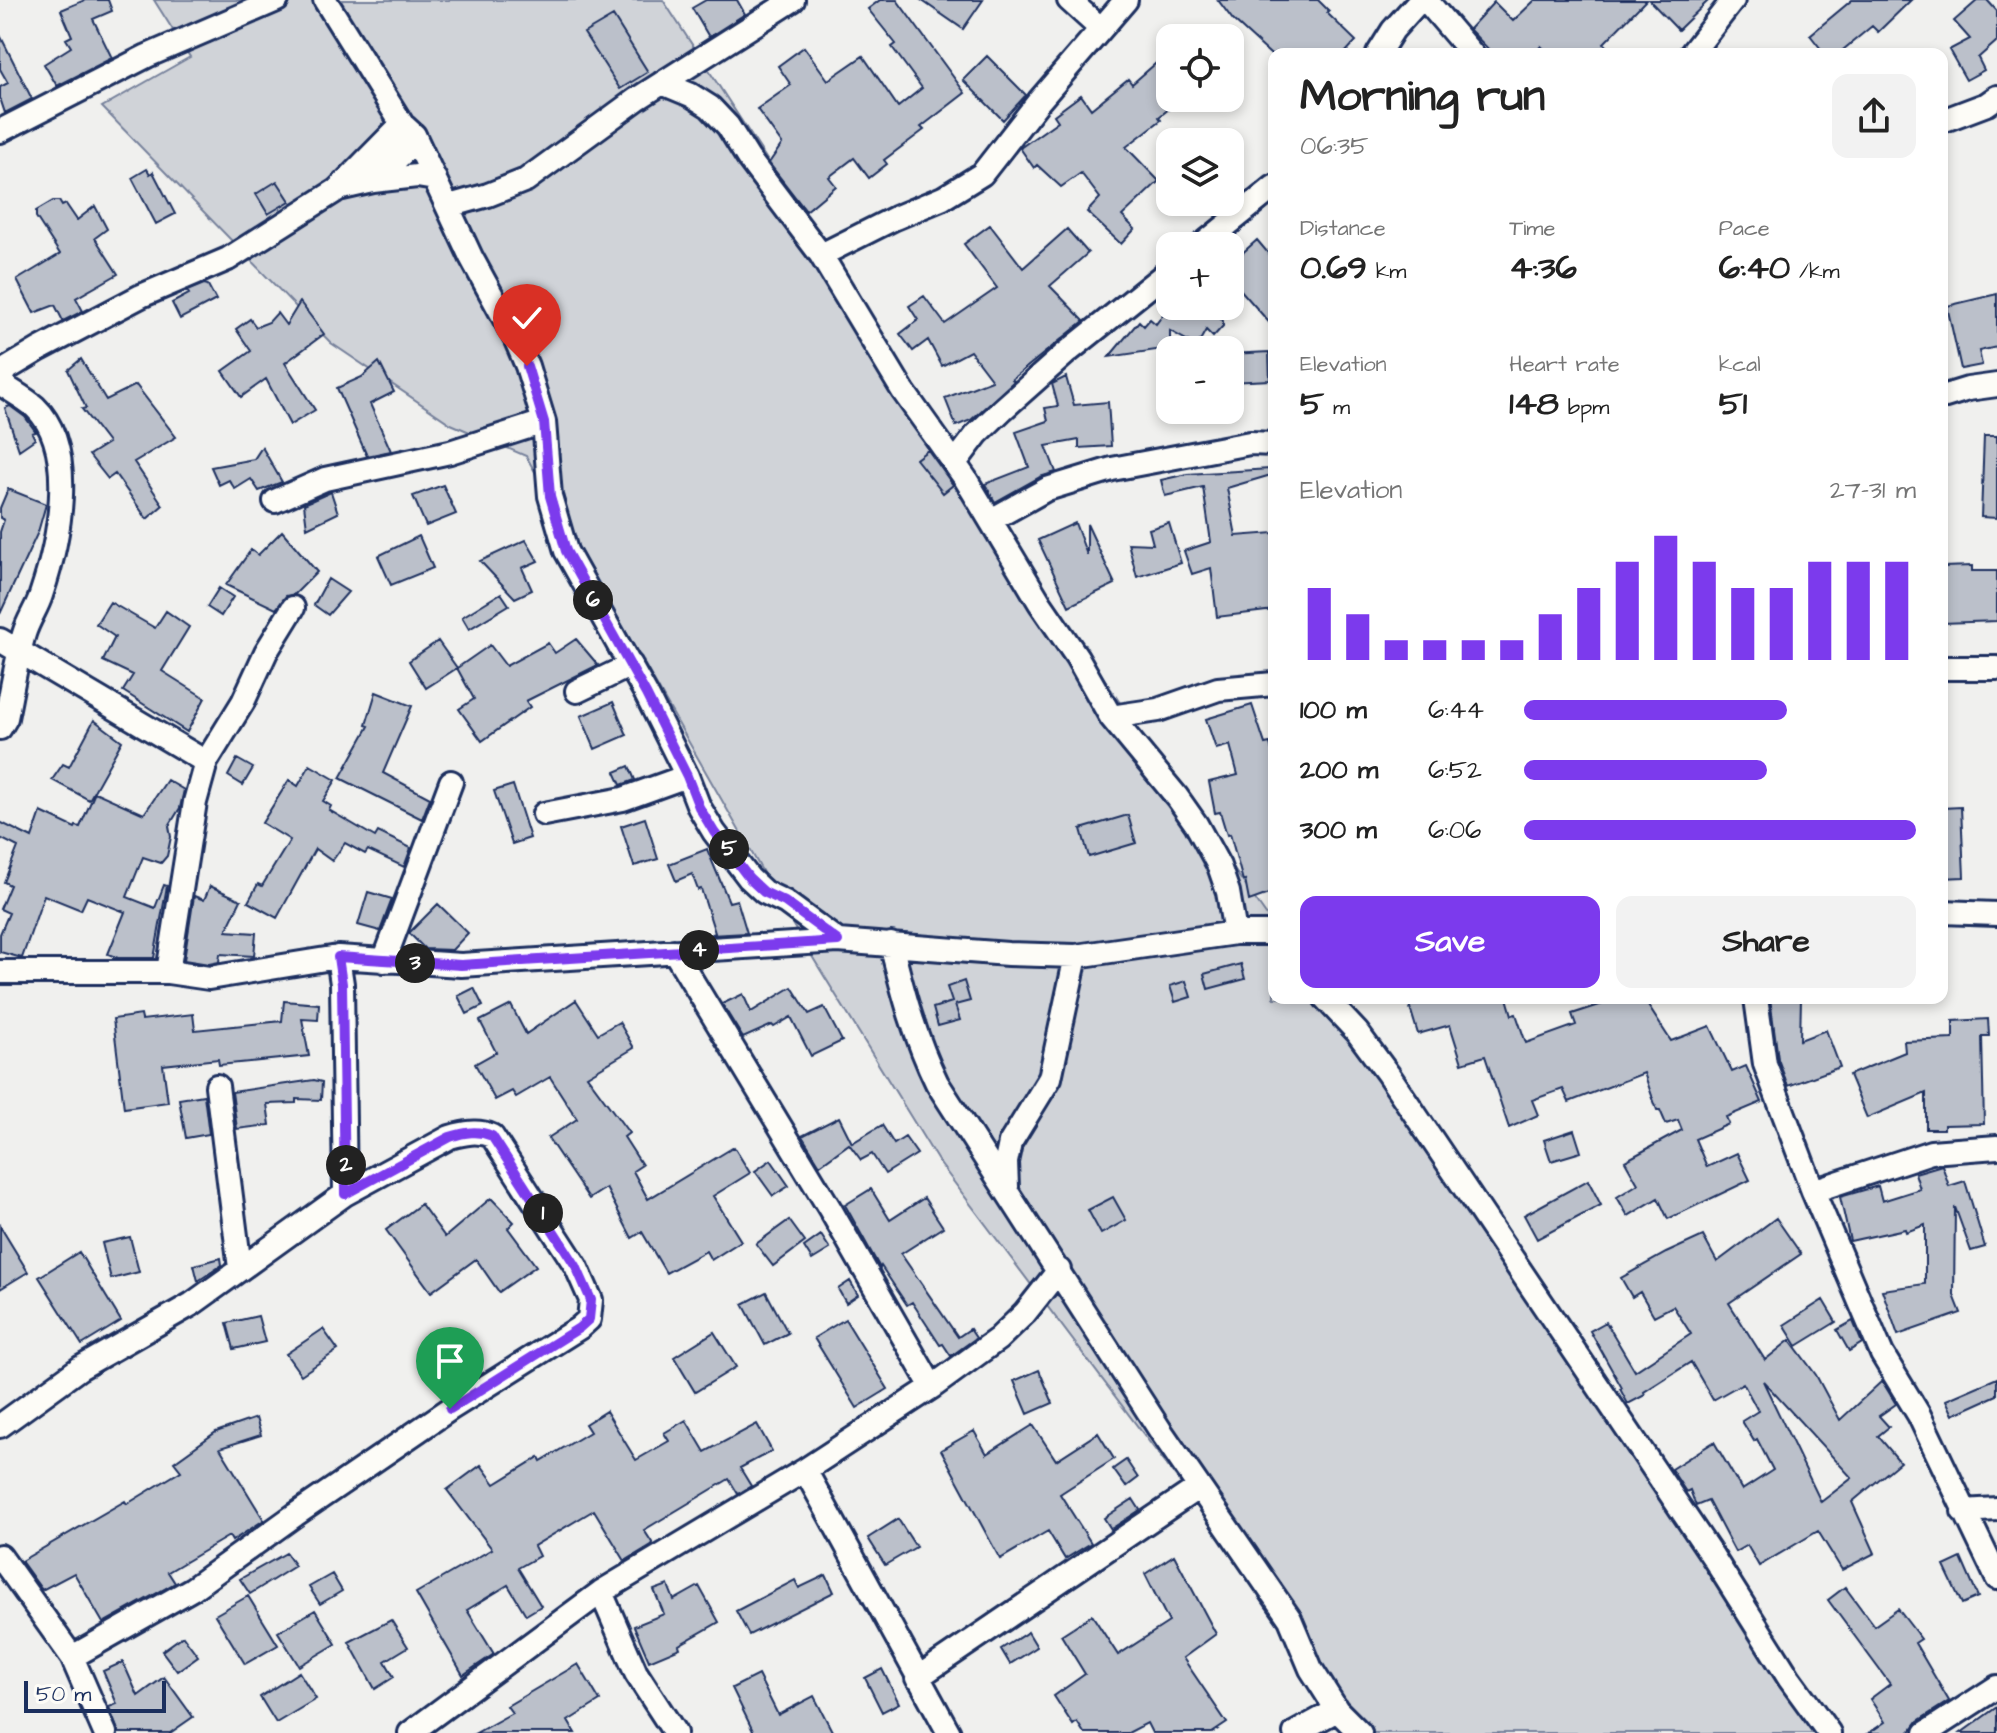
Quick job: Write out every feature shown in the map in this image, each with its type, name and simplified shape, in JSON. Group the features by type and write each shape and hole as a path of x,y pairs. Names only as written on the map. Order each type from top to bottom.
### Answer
{"street":[{"path":"0,131 147,56 277,0"},
{"path":"325,0 408,129 515,338 544,422 550,496 566,551 631,665 687,776 699,807 749,878 764,892 785,902 838,941"},
{"path":"449,206 526,180 662,83 793,0"},
{"path":"1069,0 1101,29"},
{"path":"821,255 943,198 982,174 1039,101 1126,0"},
{"path":"1382,48 1393,30 1423,0 1467,48"},
{"path":"1696,48 1733,0"},
{"path":"662,83 691,95 719,116 821,255 903,391 955,463 1040,603 1077,657 1111,717 1196,824 1219,866 1228,892 1235,933"},
{"path":"1948,119 1997,97"},
{"path":"373,181 405,151 408,129"},
{"path":"0,373 141,296 228,259 337,190 408,129"},
{"path":"337,190 373,181 417,176 435,179"},
{"path":"1218,232 1268,192"},
{"path":"955,463 977,434 1003,409 1065,354 1156,281"},
{"path":"0,383 37,408 62,460 62,491 55,545 41,596 24,633 6,718 0,728"},
{"path":"1948,395 1997,385"},
{"path":"275,501 325,479 450,452 544,422"},
{"path":"991,520 1047,489 1112,469 1250,443 1268,444"},
{"path":"168,972 195,802 206,762 243,702 266,652 293,608"},
{"path":"0,640 206,762"},
{"path":"577,691 631,665"},
{"path":"1948,668 1997,668"},
{"path":"1111,717 1158,710 1218,689 1268,685"},
{"path":"544,814 623,799 687,776"},
{"path":"384,961 451,782"},
{"path":"1948,912 1997,914"},
{"path":"0,972 168,972 209,978 338,957 461,965 838,941 1076,956 1235,933 1268,933"},
{"path":"891,944 908,1013 937,1083 1199,1487 1290,1619 1311,1669 1337,1710 1360,1733"},
{"path":"674,951 830,1209 932,1387"},
{"path":"1007,1187 1006,1162 1010,1143 1050,1078 1076,956"},
{"path":"338,957 342,984 345,1194"},
{"path":"1331,1004 1357,1032 1388,1074 1713,1557 1789,1678 1829,1733"},
{"path":"1757,1004 1765,1064 1813,1191 1882,1354 1919,1415 1997,1578"},
{"path":"217,1086 240,1268"},
{"path":"0,1426 80,1368 192,1304 345,1194 450,1137 464,1133 483,1132 492,1136 576,1266 591,1300 589,1319 579,1328 399,1444 192,1589 72,1657"},
{"path":"1813,1191 1931,1152 1997,1147"},
{"path":"410,1733 601,1592 805,1470 932,1387 998,1339 1025,1313 1059,1270"},
{"path":"805,1470 949,1733"},
{"path":"917,1678 1199,1487"},
{"path":"1963,1511 1997,1509"},
{"path":"0,1556 72,1657 105,1733"},
{"path":"601,1592 636,1673 675,1733"},
{"path":"1926,1733 1997,1687"},
{"path":"1295,1733 1337,1710"}],"shaded area":[{"path":"154,0 663,0 1163,769 1268,918 1268,1004 1329,1004 1819,1733 1350,1733 1263,1593 938,1161 794,927 526,456 451,424 331,343 102,107 190,57"}],"building":[{"path":"85,0 108,0 112,11 93,19 112,58 57,86 44,64 71,47 66,39 72,36 61,10"},
{"path":"706,0 737,0 745,14 709,37 692,8"},
{"path":"880,0 897,0 965,93 921,127 924,130 884,160 887,164 869,178 854,158 829,177 836,186 806,211 769,163 782,144 757,109 791,85 778,66 804,47 828,80 863,56 898,107 922,88 892,47 896,44 868,9"},
{"path":"921,0 983,0 963,29"},
{"path":"1218,0 1318,0 1356,41 1350,48 1268,48 1268,52 1244,30 1244,24 1237,24"},
{"path":"1535,0 1646,0 1604,43 1603,48 1487,48 1469,29 1494,2 1513,21"},
{"path":"1649,0 1709,0 1678,30"},
{"path":"1852,0 1911,0 1878,32 1872,26 1845,48 1820,48 1810,35"},
{"path":"1978,0 1987,0 1997,11 1997,41 1978,58 1984,70 1966,80 1949,50 1970,39 1954,21"},
{"path":"613,16 648,72 620,89 584,33"},
{"path":"0,35 32,99 5,113 0,87 8,83 0,69"},
{"path":"987,56 1026,95 1003,120 963,80"},
{"path":"1156,63 1156,112 1165,112 1159,117 1161,120 1126,147 1156,178 1156,184 1122,216 1135,229 1121,244 1087,212 1100,198 1081,173 1061,187 1037,165 1034,168 1020,148 1058,121 1054,115 1081,95 1091,109 1128,79 1132,84"},
{"path":"147,169 150,174 153,172 175,214 156,224 132,178"},
{"path":"277,181 290,201 268,214 256,194"},
{"path":"59,201 62,206 66,204 77,220 95,206 107,229 95,238 118,274 76,298 83,311 63,321 55,305 34,313 17,280 60,254 36,217 36,211"},
{"path":"990,225 1023,268 1067,229 1088,253 1050,286 1084,321 1012,379 1014,381 971,420 956,426 945,398 992,380 970,351 942,366 928,340 913,351 900,334 918,320 909,306 924,296 945,324 997,288 964,244"},
{"path":"1257,240 1268,253 1268,321 1244,294 1244,252"},
{"path":"208,285 216,300 180,319 172,303 189,294 187,291"},
{"path":"1997,294 1997,347 1979,351 1982,365 1961,369 1948,306"},
{"path":"300,302 324,334 285,363 315,410 290,425 266,379 241,397 223,371 251,351 236,329 250,319 256,327 269,322 277,313 286,325"},
{"path":"1150,319 1156,324 1159,320 1223,321 1223,326 1214,336 1206,330 1203,336 1179,336 1170,331 1170,336 1156,336 1156,350 1109,357 1139,321 1144,326"},
{"path":"1268,352 1268,380 1244,381 1244,353"},
{"path":"81,359 106,400 136,385 176,437 134,462 163,505 147,519 115,474 108,479 89,455 108,443 82,409 86,408 68,370"},
{"path":"379,362 394,392 370,404 391,451 367,456 337,388 362,377"},
{"path":"1066,377 1074,405 1108,402 1111,446 1079,448 1079,440 1046,446 1056,472 1040,477 995,502 985,484 1029,467 1016,432 1048,421 1045,408 1058,406 1052,384"},
{"path":"10,406 25,417 36,432 32,433 35,439 19,450 5,408"},
{"path":"1984,436 1997,436 1997,518 1981,517"},
{"path":"262,447 282,482 259,491 251,479 235,489 229,480 219,485 211,467 254,459"},
{"path":"928,450 953,485 943,493 916,459"},
{"path":"1268,469 1268,476 1227,488 1236,536 1268,533 1268,611 1217,617 1211,568 1192,574 1184,551 1211,542 1203,487 1165,496 1161,480 1187,474"},
{"path":"443,485 456,514 426,526 413,496"},
{"path":"8,489 46,504 38,532 0,614 0,532 4,520 0,518 0,508"},
{"path":"331,492 338,513 307,528 304,504"},
{"path":"1075,523 1087,555 1087,524 1115,584 1069,606 1038,540"},
{"path":"1169,523 1181,563 1137,577 1128,543 1153,544 1149,529"},
{"path":"282,531 317,572 295,594 286,596 276,609 226,585 251,550 258,555"},
{"path":"419,536 433,568 391,585 378,556"},
{"path":"526,540 538,561 522,568 532,590 515,598 480,561"},
{"path":"1972,566 1972,571 1997,571 1997,621 1948,623 1948,567"},
{"path":"328,579 348,592 328,615 314,605"},
{"path":"219,588 233,597 221,616 207,607"},
{"path":"501,593 509,605 469,629 462,617"},
{"path":"110,602 155,628 166,611 189,627 162,671 205,698 187,732 123,691 133,675 103,661 115,637 96,624"},
{"path":"576,639 598,665 526,701 530,707 482,741 459,709 474,699 457,668 490,645 506,666 548,643 555,653"},
{"path":"438,641 457,668 426,688 409,661"},
{"path":"376,692 412,706 383,773 430,798 422,819 340,778 369,726 366,725"},
{"path":"613,702 627,735 595,749 581,716"},
{"path":"1252,705 1265,744 1268,743 1268,894 1249,901 1230,834 1227,835 1220,812 1215,813 1209,782 1238,775 1230,745 1216,749 1206,719"},
{"path":"94,720 122,741 89,800 52,780 63,764 69,767"},
{"path":"237,759 253,768 243,785 228,776"},
{"path":"310,765 336,780 323,801 331,806 329,810 375,837 378,832 411,848 404,867 368,850 365,854 345,843 332,861 315,849 277,918 248,902 258,884 262,886 290,840 262,823 289,780 298,786"},
{"path":"629,766 635,780 621,785 615,772"},
{"path":"167,780 184,790 180,808 169,826 171,837 167,856 161,863 143,857 127,897 155,908 164,885 167,886 154,958 118,958 108,954 125,912 87,897 81,910 44,895 22,958 0,952 0,934 9,913 0,909 10,885 4,882 18,847 0,838 0,822 32,838 41,812 75,828 80,827 95,792 144,814"},
{"path":"513,785 530,838 512,844 494,791"},
{"path":"1961,807 1964,877 1948,878 1948,808"},
{"path":"1128,815 1136,843 1089,857 1081,829"},
{"path":"645,818 658,859 634,866 621,826"},
{"path":"707,849 729,902 737,900 747,933 710,935 715,933 701,889 698,890 692,874 676,881 669,864"},
{"path":"210,886 241,900 226,931 256,933 254,956 220,954 219,962 209,964 184,960 194,896 204,900"},
{"path":"368,892 392,899 380,931 358,925"},
{"path":"438,904 468,933 452,950 425,949 409,933"},
{"path":"1241,964 1245,979 1208,989 1204,974"},
{"path":"964,981 970,1001 955,1005 960,1020 938,1026 933,1008 952,1002 947,987"},
{"path":"1186,981 1191,997 1175,1002 1170,986"},
{"path":"792,987 809,1014 824,1007 842,1041 811,1056 791,1017 743,1038 722,1004 743,994 751,1012"},
{"path":"474,988 483,1006 467,1014 458,996"},
{"path":"576,1000 598,1034 619,1022 634,1048 587,1076 629,1133 624,1137 642,1165 633,1171 648,1199 734,1147 750,1173 713,1196 741,1241 711,1260 706,1251 666,1273 642,1232 632,1238 606,1188 589,1199 548,1138 577,1119 550,1077 516,1097 512,1091 495,1100 475,1064 496,1052 480,1021 511,1005 526,1034"},
{"path":"284,1001 319,1004 318,1020 302,1019 309,1056 219,1065 218,1059 163,1065 168,1102 124,1108 113,1019 141,1015 142,1020 193,1014 195,1030 282,1021"},
{"path":"1409,1004 1509,1004 1512,1015 1516,1014 1526,1043 1576,1025 1572,1014 1603,1004 1647,1004 1671,1041 1710,1026 1732,1072 1746,1066 1762,1102 1726,1117 1729,1124 1695,1139 1707,1167 1737,1153 1750,1180 1668,1219 1658,1198 1628,1216 1617,1197 1638,1184 1625,1161 1682,1130 1678,1120 1666,1124 1660,1110 1657,1110 1644,1073 1569,1102 1563,1089 1532,1100 1538,1115 1509,1128 1485,1056 1462,1063 1450,1025 1418,1034"},
{"path":"1771,1004 1801,1004 1800,1040 1826,1030 1840,1067 1788,1086 1778,1059"},
{"path":"1988,1019 1989,1036 1982,1036 1984,1124 1944,1125 1944,1129 1926,1129 1926,1093 1867,1118 1849,1075 1905,1052 1904,1041 1953,1039 1953,1021"},
{"path":"314,1080 322,1082 321,1100 296,1099 296,1103 267,1104 270,1125 237,1129 232,1092"},
{"path":"204,1095 209,1134 186,1138 179,1099"},
{"path":"839,1117 852,1143 882,1125 894,1144 905,1137 917,1154 885,1174 872,1154 861,1160 849,1144 820,1165 802,1136"},
{"path":"1574,1130 1581,1152 1551,1161 1544,1140"},
{"path":"771,1160 789,1186 773,1196 755,1171"},
{"path":"1942,1165 1949,1186 1965,1181 1985,1247 1971,1251 1955,1207 1954,1295 1961,1313 1898,1335 1882,1290 1925,1284 1925,1225 1906,1232 1905,1229 1850,1241 1840,1197 1878,1186 1882,1201 1920,1189 1915,1173"},
{"path":"1588,1180 1601,1205 1537,1239 1524,1215"},
{"path":"871,1189 890,1220 924,1198 943,1227 901,1254 958,1337 970,1329 976,1338 951,1356 943,1344 940,1345 912,1302 907,1305 880,1268 845,1205"},
{"path":"1113,1197 1126,1220 1101,1234 1088,1210"},
{"path":"491,1198 514,1222 508,1228 536,1266 499,1292 476,1259 431,1292 386,1230 421,1204 445,1237"},
{"path":"1776,1218 1801,1254 1729,1303 1765,1360 1790,1340 1816,1375 1840,1420 1882,1381 1896,1404 1879,1416 1889,1427 1878,1436 1900,1462 1852,1502 1875,1553 1842,1570 1818,1531 1759,1566 1747,1545 1735,1552 1708,1501 1696,1506 1690,1490 1686,1492 1671,1469 1714,1442 1742,1490 1773,1470 1757,1439 1754,1441 1742,1421 1758,1411 1743,1383 1713,1400 1691,1362 1628,1404 1590,1331 1606,1322 1635,1371 1691,1334 1673,1306 1654,1316 1640,1292 1632,1297 1621,1278 1703,1236 1717,1262","holes":["1763,1381 1852,1478 1821,1502"]},
{"path":"789,1220 805,1242 773,1266 756,1244"},
{"path":"0,1226 28,1272 0,1289"},
{"path":"821,1235 830,1249 812,1260 804,1247"},
{"path":"130,1237 139,1272 111,1279 102,1243"},
{"path":"79,1252 121,1321 82,1345 39,1277"},
{"path":"221,1258 222,1265 198,1281 194,1265"},
{"path":"850,1281 858,1295 846,1303 838,1289"},
{"path":"766,1292 788,1333 765,1345 743,1304"},
{"path":"1823,1300 1836,1322 1797,1346 1784,1325"},
{"path":"258,1316 265,1342 234,1349 227,1323"},
{"path":"845,1319 888,1389 857,1408 814,1338"},
{"path":"1853,1321 1862,1343 1849,1351 1837,1330"},
{"path":"323,1329 338,1350 301,1375 286,1354"},
{"path":"714,1332 736,1367 695,1392 674,1357"},
{"path":"1039,1370 1053,1403 1028,1414 1014,1381"},
{"path":"1997,1378 1997,1395 1953,1415 1946,1400"},
{"path":"606,1411 636,1460 669,1441 664,1433 686,1420 705,1452 757,1424 772,1451 740,1468 751,1486 738,1494 729,1479 644,1530 653,1544 625,1561 594,1510 534,1546 539,1556 518,1568 541,1606 526,1615 508,1585 467,1610 494,1654 463,1675 416,1593 492,1549 447,1490 481,1465 495,1484 539,1457 541,1461 590,1432 585,1424"},
{"path":"256,1418 261,1435 220,1448 264,1520 232,1541 229,1536 168,1572 175,1583 103,1623 74,1573 42,1590 21,1561 181,1471 174,1462 216,1432"},
{"path":"1033,1425 1056,1460 1098,1433 1114,1459 1060,1494 1091,1543 1065,1559 1048,1531 1000,1559 941,1450 974,1431 987,1454"},
{"path":"1126,1460 1138,1478 1126,1487 1113,1469"},
{"path":"1133,1499 1140,1510 1111,1529 1104,1518"},
{"path":"898,1519 916,1547 885,1565 868,1538"},
{"path":"286,1553 295,1566 250,1594 240,1579"},
{"path":"1174,1555 1216,1634 1183,1658 1227,1723 1212,1733 1152,1733 1147,1723 1128,1733 1084,1733 1077,1722 1073,1725 1054,1696 1085,1674 1061,1635 1092,1615 1118,1655 1169,1622 1145,1574"},
{"path":"1961,1558 1978,1597 1962,1604 1944,1566"},
{"path":"332,1574 342,1591 320,1604 309,1587"},
{"path":"826,1575 834,1592 749,1635 736,1611 795,1580 799,1588"},
{"path":"668,1585 674,1600 699,1586 719,1622 679,1645 680,1648 649,1661 634,1626 664,1614 654,1590"},
{"path":"1845,1587 1874,1626 1898,1609 1921,1639 1915,1643 1949,1701 1918,1721 1909,1733 1869,1733 1885,1722 1870,1699 1890,1684 1828,1600"},
{"path":"248,1596 278,1645 245,1664 215,1615"},
{"path":"315,1610 336,1644 299,1666 278,1632"},
{"path":"391,1620 408,1647 385,1661 394,1677 375,1689 349,1642"},
{"path":"1028,1632 1037,1647 1010,1664 1001,1649"},
{"path":"183,1636 198,1656 177,1671 162,1651"},
{"path":"123,1662 138,1696 164,1677 193,1717 170,1733 119,1733 109,1707 117,1704 103,1671"},
{"path":"578,1664 600,1701 568,1721 575,1733 476,1733 512,1713 507,1706"},
{"path":"882,1669 899,1703 882,1712 865,1678"},
{"path":"299,1672 316,1699 276,1723 260,1697"},
{"path":"758,1675 778,1715 814,1696 833,1733 754,1733 732,1688"},
{"path":"1997,1707 1997,1733 1961,1733"}],"route":[{"path":"450,1409 579,1328 589,1319 591,1300 576,1266 498,1142 483,1132 450,1137 345,1194 342,984 338,957 461,965 838,941 785,902 764,892 749,878 699,807 687,776 631,665 566,551 550,496 544,422 527,366"}]}
